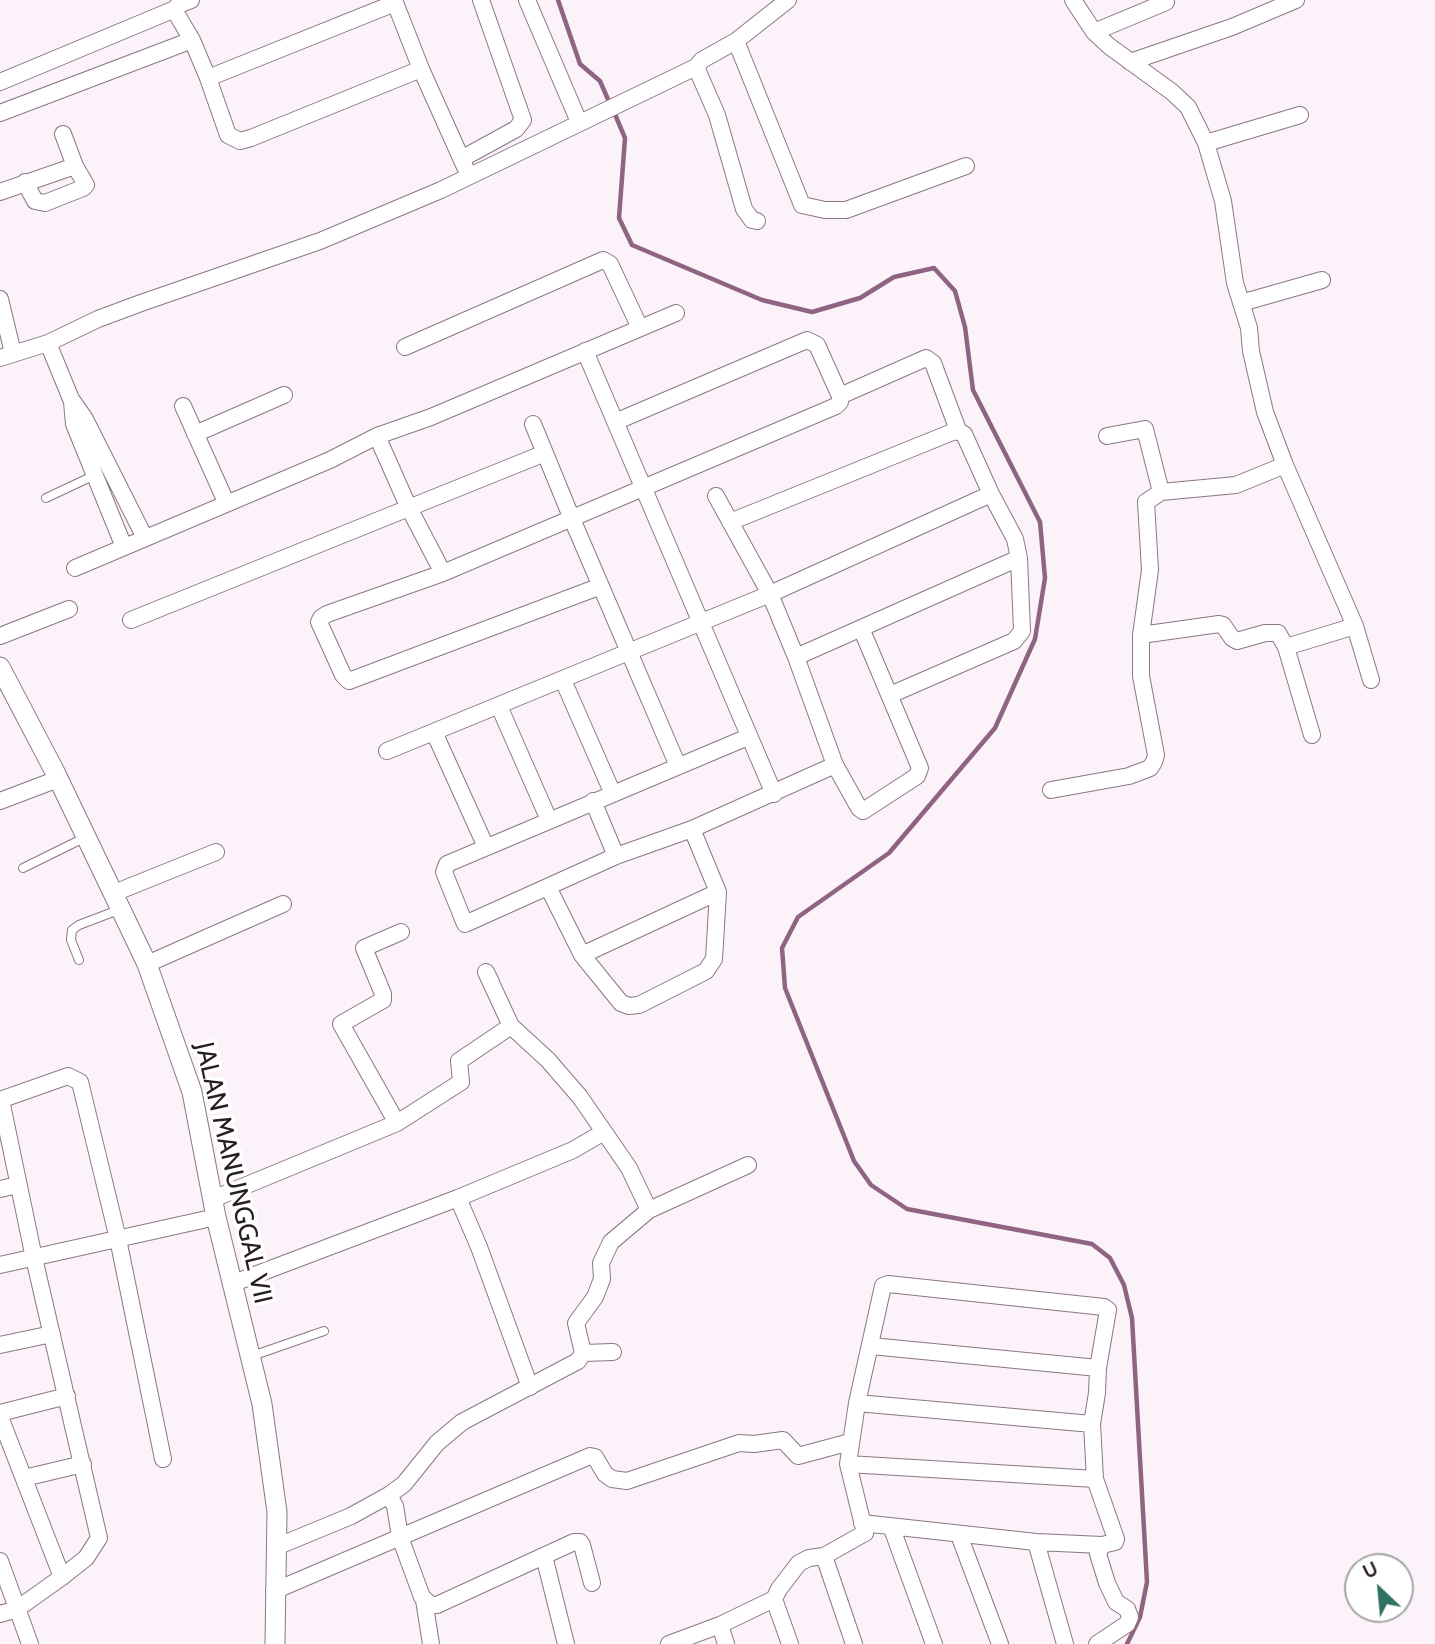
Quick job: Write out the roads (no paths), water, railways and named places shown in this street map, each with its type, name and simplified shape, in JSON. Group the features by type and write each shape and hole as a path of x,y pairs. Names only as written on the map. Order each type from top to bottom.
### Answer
{"street":[{"path":"0,82 191,0"},
{"path":"463,158 516,129 523,120 481,0"},
{"path":"527,0 579,122"},
{"path":"0,299 7,355 48,343 97,319 320,241 409,205 696,67 736,41 788,0"},
{"path":"1073,0 1094,32 1188,107 1206,144 1223,201 1235,283 1249,328 1251,351 1265,412 1284,465 1355,626 1371,680"},
{"path":"1130,62 1232,27 1296,0"},
{"path":"208,78 395,1 421,69 463,158 468,176"},
{"path":"1094,32 1166,2"},
{"path":"175,9 208,78 228,135 240,141 421,69"},
{"path":"0,113 192,40"},
{"path":"736,41 802,205 824,210 846,210 966,166"},
{"path":"696,67 717,115 744,209 752,220 757,221"},
{"path":"1206,144 1300,115"},
{"path":"25,182 35,201 45,203 86,185 75,166 63,134"},
{"path":"0,192 75,166"},
{"path":"405,347 603,260 611,266 640,328"},
{"path":"1241,303 1322,280"},
{"path":"75,568 330,460 377,436 676,313"},
{"path":"600,586 349,681 321,628 321,618 327,614 443,573 643,489 836,406 840,396 817,345 807,340 615,422"},
{"path":"48,343 71,399 85,419 145,538"},
{"path":"585,351 774,794"},
{"path":"840,396 926,358 933,363 958,430 966,437 991,494 1014,535 1019,558 1023,627 1018,638 890,695"},
{"path":"195,434 284,395"},
{"path":"71,399 75,424 124,547"},
{"path":"183,406 226,502"},
{"path":"533,424 678,766"},
{"path":"1107,436 1145,429 1161,492"},
{"path":"730,522 958,430"},
{"path":"377,436 408,506 443,573"},
{"path":"131,620 545,453"},
{"path":"1051,790 1129,776 1150,768 1154,762 1156,755 1140,676 1141,635 1150,570 1146,502 1161,492 1236,485 1284,465"},
{"path":"387,751 769,594 991,494"},
{"path":"716,496 769,594 796,657 835,765 862,811 919,774 919,765 861,628"},
{"path":"796,657 1019,558"},
{"path":"0,636 69,609"},
{"path":"1141,635 1219,624 1237,641 1265,633 1278,633 1286,647 1312,736"},
{"path":"1286,647 1355,626"},
{"name":"JALAN MANUNGGAL VII","path":"0,667 58,779 147,964 192,1092 231,1284 262,1404 276,1512 275,1644"},
{"path":"563,680 613,794"},
{"path":"499,706 549,820"},
{"path":"435,732 486,847"},
{"path":"748,737 593,801 445,867 445,875 465,924 616,856 692,829 835,765"},
{"path":"0,801 58,779"},
{"path":"593,801 616,856"},
{"path":"548,887 582,955 621,1003 639,1005 709,969 714,959 718,891 692,829"},
{"path":"117,901 216,852"},
{"path":"582,955 718,891"},
{"path":"147,964 283,904"},
{"path":"397,1122 341,1024 383,1000 364,948 401,932"},
{"path":"491,982 486,972 511,1026 548,1060 580,1097 629,1168 649,1210"},
{"path":"0,1265 118,1239 215,1208 397,1122 461,1082 459,1061 511,1026"},
{"path":"0,1614 17,1609 62,1577 86,1558 99,1538 0,1100 68,1076 80,1082 118,1239 163,1459"},
{"path":"231,1284 458,1198 572,1150 604,1132"},
{"path":"276,1547 351,1516 389,1495 404,1484 427,1454 457,1426 578,1361 583,1353 576,1323 595,1297 602,1279 601,1263 611,1242 649,1210 748,1165"},
{"path":"0,1189 18,1185"},
{"path":"458,1198 530,1387"},
{"path":"669,1644 720,1625 774,1600 799,1563 808,1558 824,1556 864,1528 891,1526 1036,1542 1102,1545 1115,1542 1096,1479 1092,1423 1098,1368 1109,1313 1106,1308 888,1284 881,1289 857,1403 848,1464 864,1528"},
{"path":"0,1345 52,1334"},
{"path":"871,1346 1098,1368"},
{"path":"583,1353 613,1352"},
{"path":"62,1577 0,1415 67,1396"},
{"path":"857,1403 1092,1423"},
{"path":"274,1591 590,1456 595,1457 605,1474 612,1479 627,1481 733,1444 760,1444 783,1440 798,1456 850,1442"},
{"path":"24,1478 83,1464"},
{"path":"848,1464 1096,1479"},
{"path":"389,1495 395,1506 400,1537 424,1600 431,1644"},
{"path":"891,1526 934,1644"},
{"path":"959,1535 1000,1644"},
{"path":"424,1600 431,1605 437,1605 574,1542 580,1542 592,1583"},
{"path":"1036,1542 1065,1644"},
{"path":"1097,1644 1127,1624 1130,1617 1127,1609 1116,1602 1107,1583 1098,1554 1102,1545"},
{"path":"544,1556 566,1644"},
{"path":"824,1556 854,1644"},
{"path":"0,1562 30,1644"},
{"path":"774,1600 790,1644"},
{"path":"720,1625 726,1644"}],"lane":[{"path":"46,498 95,475"},
{"path":"23,868 86,836"},
{"path":"79,960 71,940 72,930 117,901"},
{"path":"251,1356 324,1331"}],"waterway":[{"path":"558,0 580,64 600,81 610,104"},
{"path":"614,112 625,138 619,218 632,245 762,300 812,312 860,298 894,277 934,268 955,291 965,327 973,390 1040,522 1045,578 1035,639 995,728 889,853 798,917 782,948 785,988 854,1161 871,1185 907,1209 1092,1244 1110,1258 1124,1285 1132,1318 1147,1582 1140,1617 1127,1644"}]}
